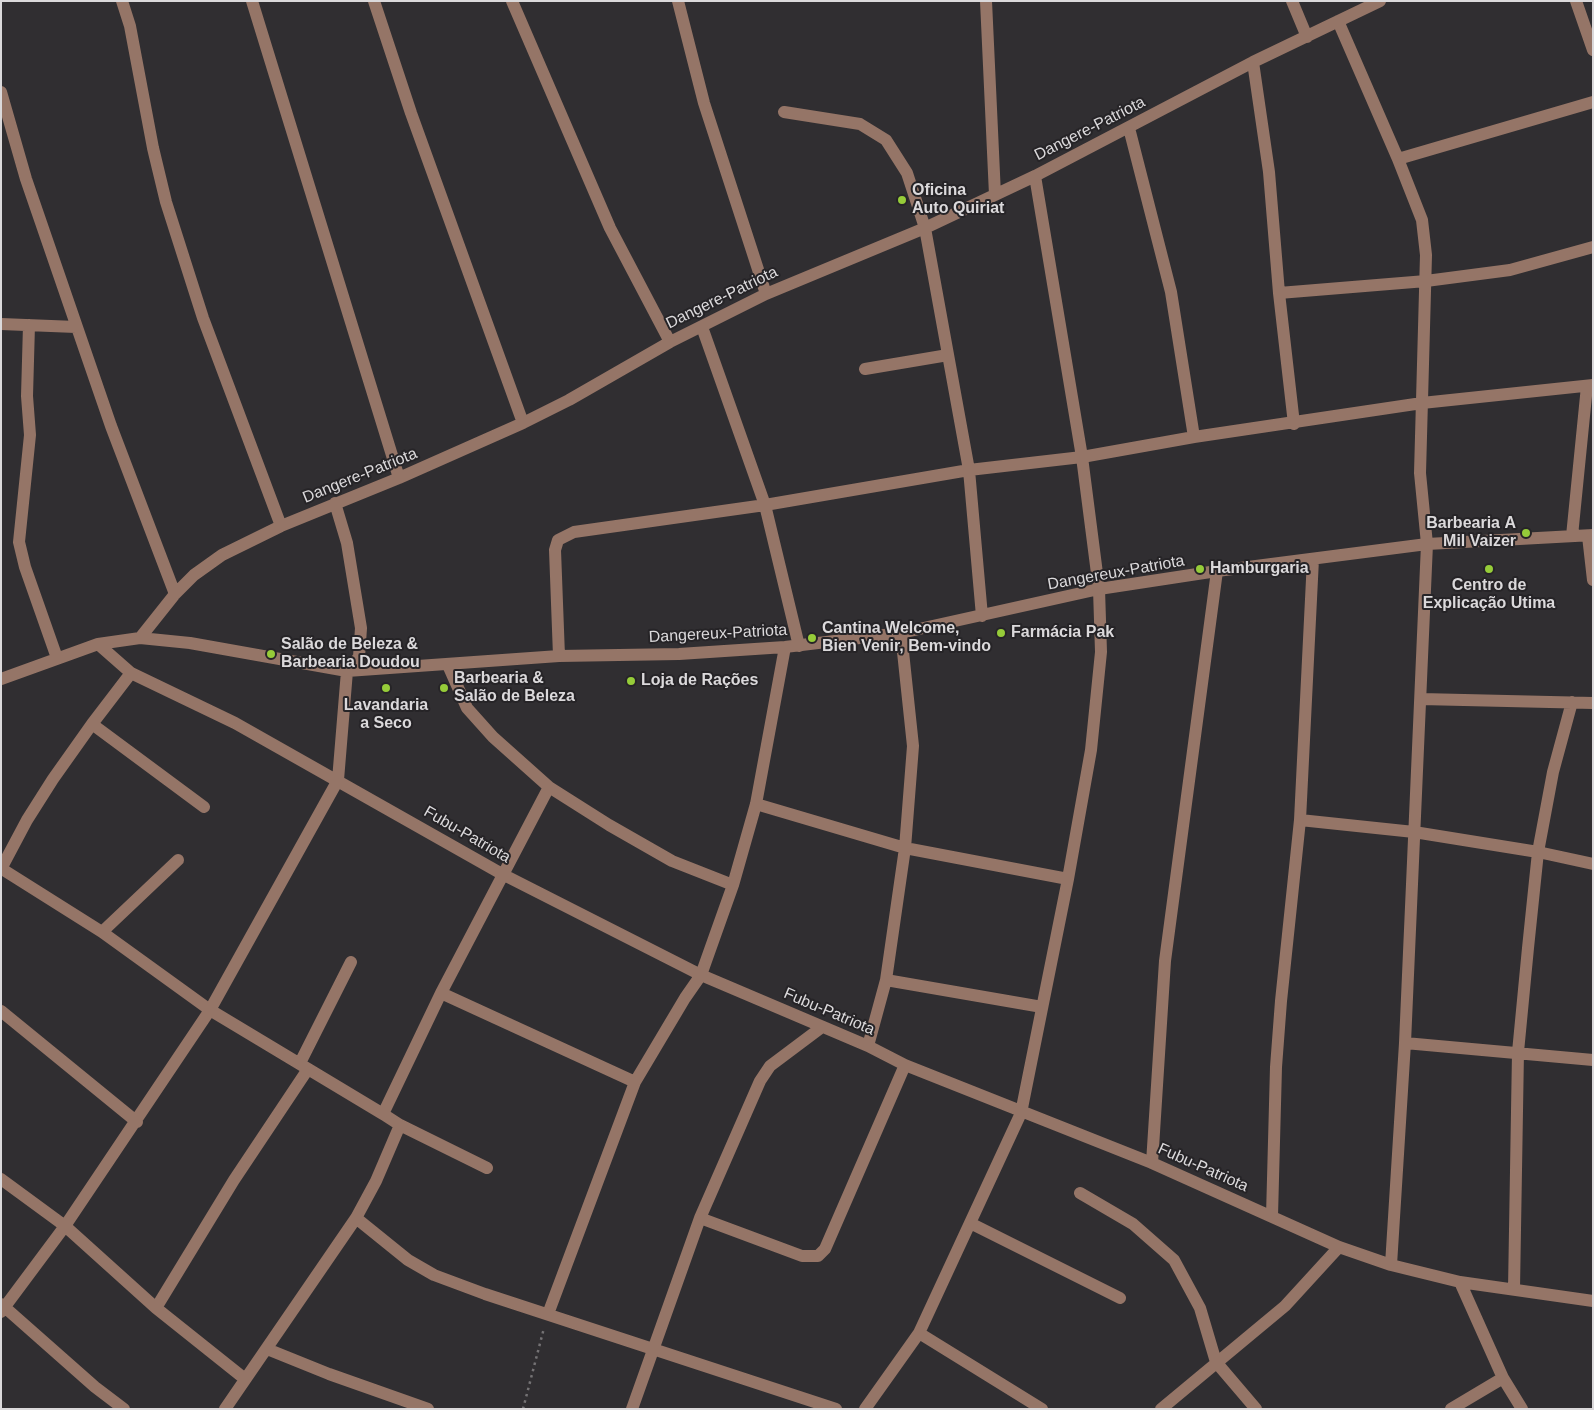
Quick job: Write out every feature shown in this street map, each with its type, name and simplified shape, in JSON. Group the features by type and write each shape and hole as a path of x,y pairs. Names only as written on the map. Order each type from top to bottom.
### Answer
{"street":[{"path":"122,1 130,26 166,202 203,318 281,526"},
{"path":"252,1 399,478"},
{"path":"374,1 410,114 523,424"},
{"path":"512,1 610,228 670,342"},
{"path":"678,1 704,103 766,294"},
{"path":"986,1 995,195"},
{"path":"1292,1 1307,37"},
{"name":"Dangere-Patriota","path":"140,638 175,594 194,575 222,556 281,526 399,478 523,424 670,342 766,294 925,228 1035,176 1253,62 1380,1"},
{"path":"1576,1 1593,50"},
{"path":"1338,21 1398,159 1422,220 1426,281 1421,488 1427,544 1405,1043 1391,1265"},
{"path":"1253,62 1269,172 1279,293 1294,424"},
{"path":"1,92 26,179 76,327 143,515 175,594"},
{"path":"1398,159 1593,102"},
{"path":"784,112 860,124 886,140 907,173 925,228 968,470 982,616"},
{"path":"1129,128 1171,292 1194,437"},
{"path":"866,1409 919,1333 1021,1113 1068,879 1092,735 1101,652 1099,589 1082,457 1035,176"},
{"path":"1279,293 1426,281 1510,270 1593,247"},
{"path":"1,324 76,327"},
{"path":"29,325 27,396 30,435 20,542 25,567 57,658"},
{"path":"702,327 765,504 799,646"},
{"path":"865,369 948,355"},
{"path":"558,656 554,550 558,540 565,535 968,470 1082,457 1194,437 1294,424 1422,403 1590,385 1572,536"},
{"path":"124,1409 95,1387 3,1308 65,1226 210,1010 338,780 347,671 359,657 360,628 347,544 335,503"},
{"path":"1591,535 1593,580"},
{"name":"Dangereux-Patriota","path":"140,638 190,643 347,671 558,656 679,654 799,646 901,633 1099,589 1217,571 1427,544 1591,535"},
{"path":"1272,1216 1276,1066 1300,820 1313,559"},
{"path":"1152,1164 1165,961 1217,571"},
{"path":"868,1046 886,980 905,848 913,746 901,633"},
{"path":"1,679 98,644 140,638"},
{"name":"Fubu-Patriota","path":"98,644 131,673 235,723 502,874 702,975 868,1046 905,1065 1152,1164 1339,1247 1391,1265 1460,1282 1593,1301"},
{"path":"548,1314 635,1082 684,998 702,975 733,885 756,804 784,647"},
{"path":"448,665 467,708 493,737 549,787 609,825 672,861 733,885"},
{"path":"131,673 92,724 27,820 1,869 102,932 210,1010 400,1125 487,1168"},
{"path":"1421,699 1593,703"},
{"path":"1514,1289 1518,1052 1538,852 1553,772 1572,702"},
{"path":"92,724 204,807"},
{"path":"383,1114 441,993 549,787"},
{"path":"756,804 905,848 1068,879"},
{"path":"1300,820 1414,832 1538,852 1593,864"},
{"path":"102,932 178,860"},
{"path":"156,1308 304,1066 351,962"},
{"path":"886,980 1042,1007"},
{"path":"441,993 635,1082"},
{"path":"1,1011 136,1122"},
{"path":"632,1409 700,1218 760,1081 770,1066 822,1027"},
{"path":"1405,1043 1593,1060"},
{"path":"700,1218 802,1256 818,1256 826,1249 905,1065"},
{"path":"225,1409 356,1218 386,1163 400,1125"},
{"path":"1,1179 65,1226 156,1308 245,1379"},
{"path":"1080,1193 1133,1224 1174,1260 1200,1308 1216,1362 1256,1409"},
{"path":"356,1218 421,1269 485,1294 836,1409"},
{"path":"970,1223 1120,1298"},
{"path":"1161,1409 1285,1306 1339,1247"},
{"path":"1460,1282 1503,1378 1522,1409"},
{"path":"919,1333 1042,1409"},
{"path":"267,1349 329,1374 428,1409"},
{"path":"1451,1409 1503,1378"}],"path":[{"path":"523,1409 548,1314"}],"place":[{"name":"Oficina Auto Quiriat","path":"902,200"},
{"name":"Barbearia A Mil Vaizer","path":"1526,533"},
{"name":"Hamburgaria","path":"1200,569"},
{"name":"Centro de Explicação Utima","path":"1489,569"},
{"name":"Farmácia Pak","path":"1001,633"},
{"name":"Cantina Welcome, Bien Venir, Bem-vindo","path":"812,638"},
{"name":"Salão de Beleza & Barbearia Doudou","path":"271,654"},
{"name":"Loja de Rações","path":"631,681"},
{"name":"Lavandaria a Seco","path":"386,688"},
{"name":"Barbearia & Salão de Beleza","path":"444,688"}]}
